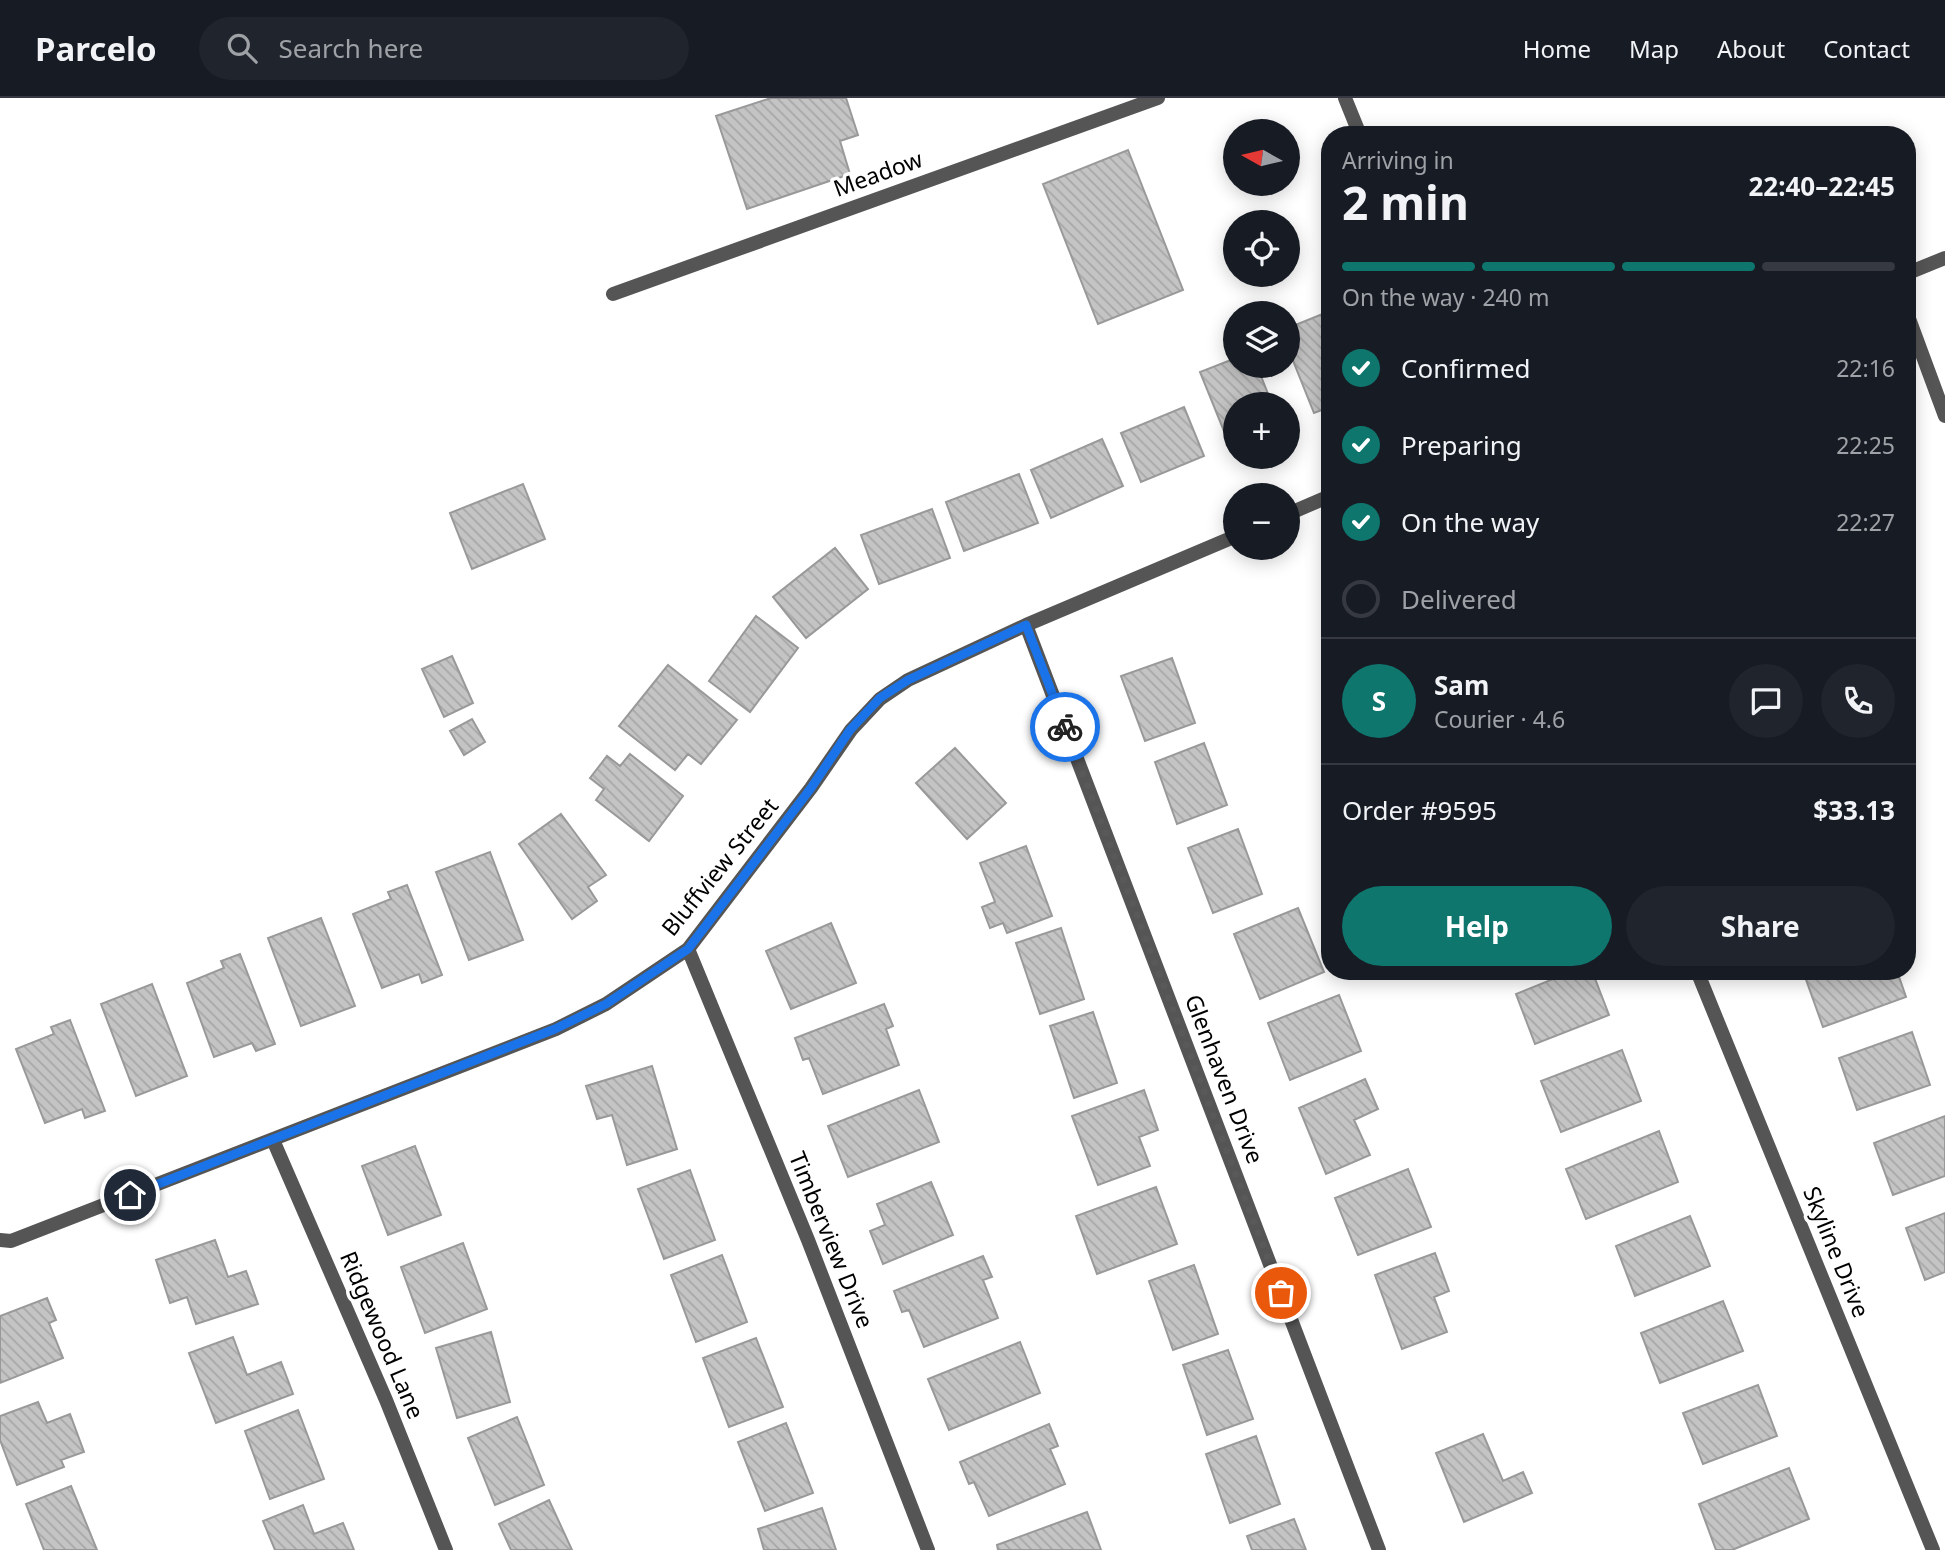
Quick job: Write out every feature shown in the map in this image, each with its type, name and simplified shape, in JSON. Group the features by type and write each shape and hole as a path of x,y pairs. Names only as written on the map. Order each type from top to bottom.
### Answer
{"street":[{"name":"Meadow","path":"613,293 1158,98"},
{"path":"1345,98 1356,126"},
{"path":"1916,270 1945,258"},
{"path":"1916,338 1945,416"},
{"path":"1300,509 1321,500"},
{"name":"Bluffview Street","path":"0,1240 11,1241 273,1140 555,1029 606,1004 688,949 811,788 850,730 880,698 908,680 1026,625 1223,542"},
{"name":"Glenhaven Drive","path":"1026,625 1379,1550"},
{"name":"Timberview Drive","path":"688,949 808,1240 928,1550"},
{"name":"Skyline Drive","path":"1701,980 1933,1550"},
{"name":"Ridgewood Lane","path":"273,1140 386,1400 446,1550"}],"building":[{"path":"771,98 846,98 858,135 840,141 850,174 747,209 716,116"},
{"path":"1128,150 1183,290 1098,324 1043,184"},
{"path":"1321,315 1321,410 1314,413 1300,378 1300,323"},
{"path":"1223,363 1223,378 1262,378 1267,392 1223,392 1223,429 1200,372"},
{"path":"1184,407 1204,456 1141,482 1121,433"},
{"path":"1102,439 1123,486 1051,518 1031,470"},
{"path":"1019,474 1038,523 964,551 946,502"},
{"path":"523,484 545,539 472,569 450,513"},
{"path":"932,509 950,558 879,584 861,535"},
{"path":"835,548 868,589 806,638 773,597"},
{"path":"756,616 798,648 750,712 709,681"},
{"path":"452,656 473,703 444,717 422,669"},
{"path":"1172,658 1195,723 1145,741 1121,676"},
{"path":"668,665 737,720 701,764 688,754 675,770 619,726"},
{"path":"472,719 485,742 464,755 450,731"},
{"path":"1204,743 1227,805 1177,824 1155,762"},
{"path":"955,748 1006,803 967,839 916,783"},
{"path":"630,754 683,796 649,841 596,800 604,789 590,778 607,756 620,766"},
{"path":"561,814 606,875 588,887 597,901 572,919 519,844"},
{"path":"1238,829 1262,894 1213,913 1188,848"},
{"path":"1026,846 1052,916 1007,933 1003,923 990,928 982,907 995,902 980,863"},
{"path":"490,852 523,940 469,960 436,872"},
{"path":"407,885 442,975 422,983 419,974 382,988 353,914 391,899 388,892"},
{"path":"1298,908 1321,965 1321,973 1260,999 1234,934"},
{"path":"321,918 355,1006 301,1026 268,938"},
{"path":"831,923 856,983 791,1009 766,951"},
{"path":"1061,928 1084,999 1040,1014 1016,943"},
{"path":"240,954 275,1044 256,1051 252,1043 214,1057 187,983 224,968 221,961"},
{"path":"1551,980 1595,980 1609,1015 1535,1044 1516,994"},
{"path":"1806,980 1900,980 1906,997 1823,1027"},
{"path":"152,984 187,1076 136,1096 101,1004"},
{"path":"1339,995 1361,1051 1290,1080 1268,1023"},
{"path":"884,1004 893,1026 886,1029 899,1065 823,1094 809,1058 803,1060 795,1038"},
{"path":"1093,1012 1117,1083 1074,1098 1050,1026"},
{"path":"70,1020 105,1111 85,1118 82,1109 45,1123 16,1049 54,1034 51,1027"},
{"path":"1912,1032 1930,1085 1857,1110 1839,1058"},
{"path":"1622,1050 1641,1101 1561,1132 1541,1081"},
{"path":"652,1066 677,1149 627,1165 612,1115 597,1119 586,1086"},
{"path":"1365,1079 1378,1109 1354,1120 1370,1155 1326,1174 1299,1108"},
{"path":"919,1090 939,1142 848,1177 828,1126"},
{"path":"1144,1090 1158,1130 1139,1137 1150,1166 1098,1185 1072,1116"},
{"path":"1945,1116 1945,1176 1893,1195 1874,1143"},
{"path":"1659,1131 1678,1182 1586,1219 1566,1169"},
{"path":"415,1146 441,1215 388,1235 362,1166"},
{"path":"1408,1169 1431,1227 1358,1255 1335,1198"},
{"path":"690,1170 715,1240 664,1259 638,1189"},
{"path":"931,1182 953,1235 883,1264 870,1231 885,1225 877,1204"},
{"path":"1156,1187 1177,1244 1097,1274 1076,1216"},
{"path":"1945,1213 1945,1272 1925,1280 1906,1228"},
{"path":"1690,1216 1710,1266 1635,1296 1616,1246"},
{"path":"215,1240 228,1277 246,1271 258,1304 196,1324 187,1297 170,1303 156,1260"},
{"path":"463,1243 487,1309 425,1333 401,1267"},
{"path":"1435,1253 1449,1291 1434,1297 1447,1332 1402,1349 1375,1275"},
{"path":"722,1255 747,1322 696,1342 671,1275"},
{"path":"983,1256 992,1277 983,1280 998,1318 924,1347 909,1310 902,1312 894,1291"},
{"path":"1194,1265 1218,1334 1173,1350 1149,1281"},
{"path":"47,1298 56,1320 49,1323 63,1358 0,1383 0,1316"},
{"path":"1723,1301 1743,1351 1660,1383 1641,1333"},
{"path":"491,1332 510,1402 457,1418 436,1348"},
{"path":"233,1337 247,1375 281,1362 293,1394 216,1423 189,1353"},
{"path":"756,1338 783,1407 729,1427 703,1358"},
{"path":"1020,1342 1040,1393 949,1430 928,1379"},
{"path":"1228,1350 1253,1419 1207,1435 1183,1365"},
{"path":"1758,1385 1777,1436 1703,1464 1683,1413"},
{"path":"38,1402 47,1423 70,1414 84,1452 61,1460 64,1467 17,1485 0,1440 0,1416"},
{"path":"298,1410 324,1479 270,1499 245,1431"},
{"path":"517,1417 544,1485 495,1505 468,1438"},
{"path":"786,1423 813,1493 765,1511 738,1442"},
{"path":"1049,1424 1058,1446 1050,1449 1065,1484 989,1516 974,1482 969,1484 960,1462"},
{"path":"1483,1434 1503,1481 1523,1472 1532,1493 1464,1522 1436,1453"},
{"path":"1256,1436 1280,1504 1230,1523 1206,1454"},
{"path":"1789,1468 1809,1519 1732,1550 1716,1550 1699,1504"},
{"path":"71,1486 97,1550 44,1550 26,1504"},
{"path":"549,1500 572,1550 511,1550 499,1524"},
{"path":"303,1505 314,1534 343,1523 354,1550 275,1550 263,1521"},
{"path":"822,1508 836,1550 764,1550 758,1529"},
{"path":"1087,1512 1101,1550 998,1550 997,1545"},
{"path":"1294,1519 1306,1550 1252,1550 1247,1536"}],"way so far":[{"path":"1065,727 1281,1293"}],"route":[{"path":"130,1195 555,1029 606,1004 643,981 688,949 811,788 850,730 880,698 908,680 1026,625 1065,727"}]}
